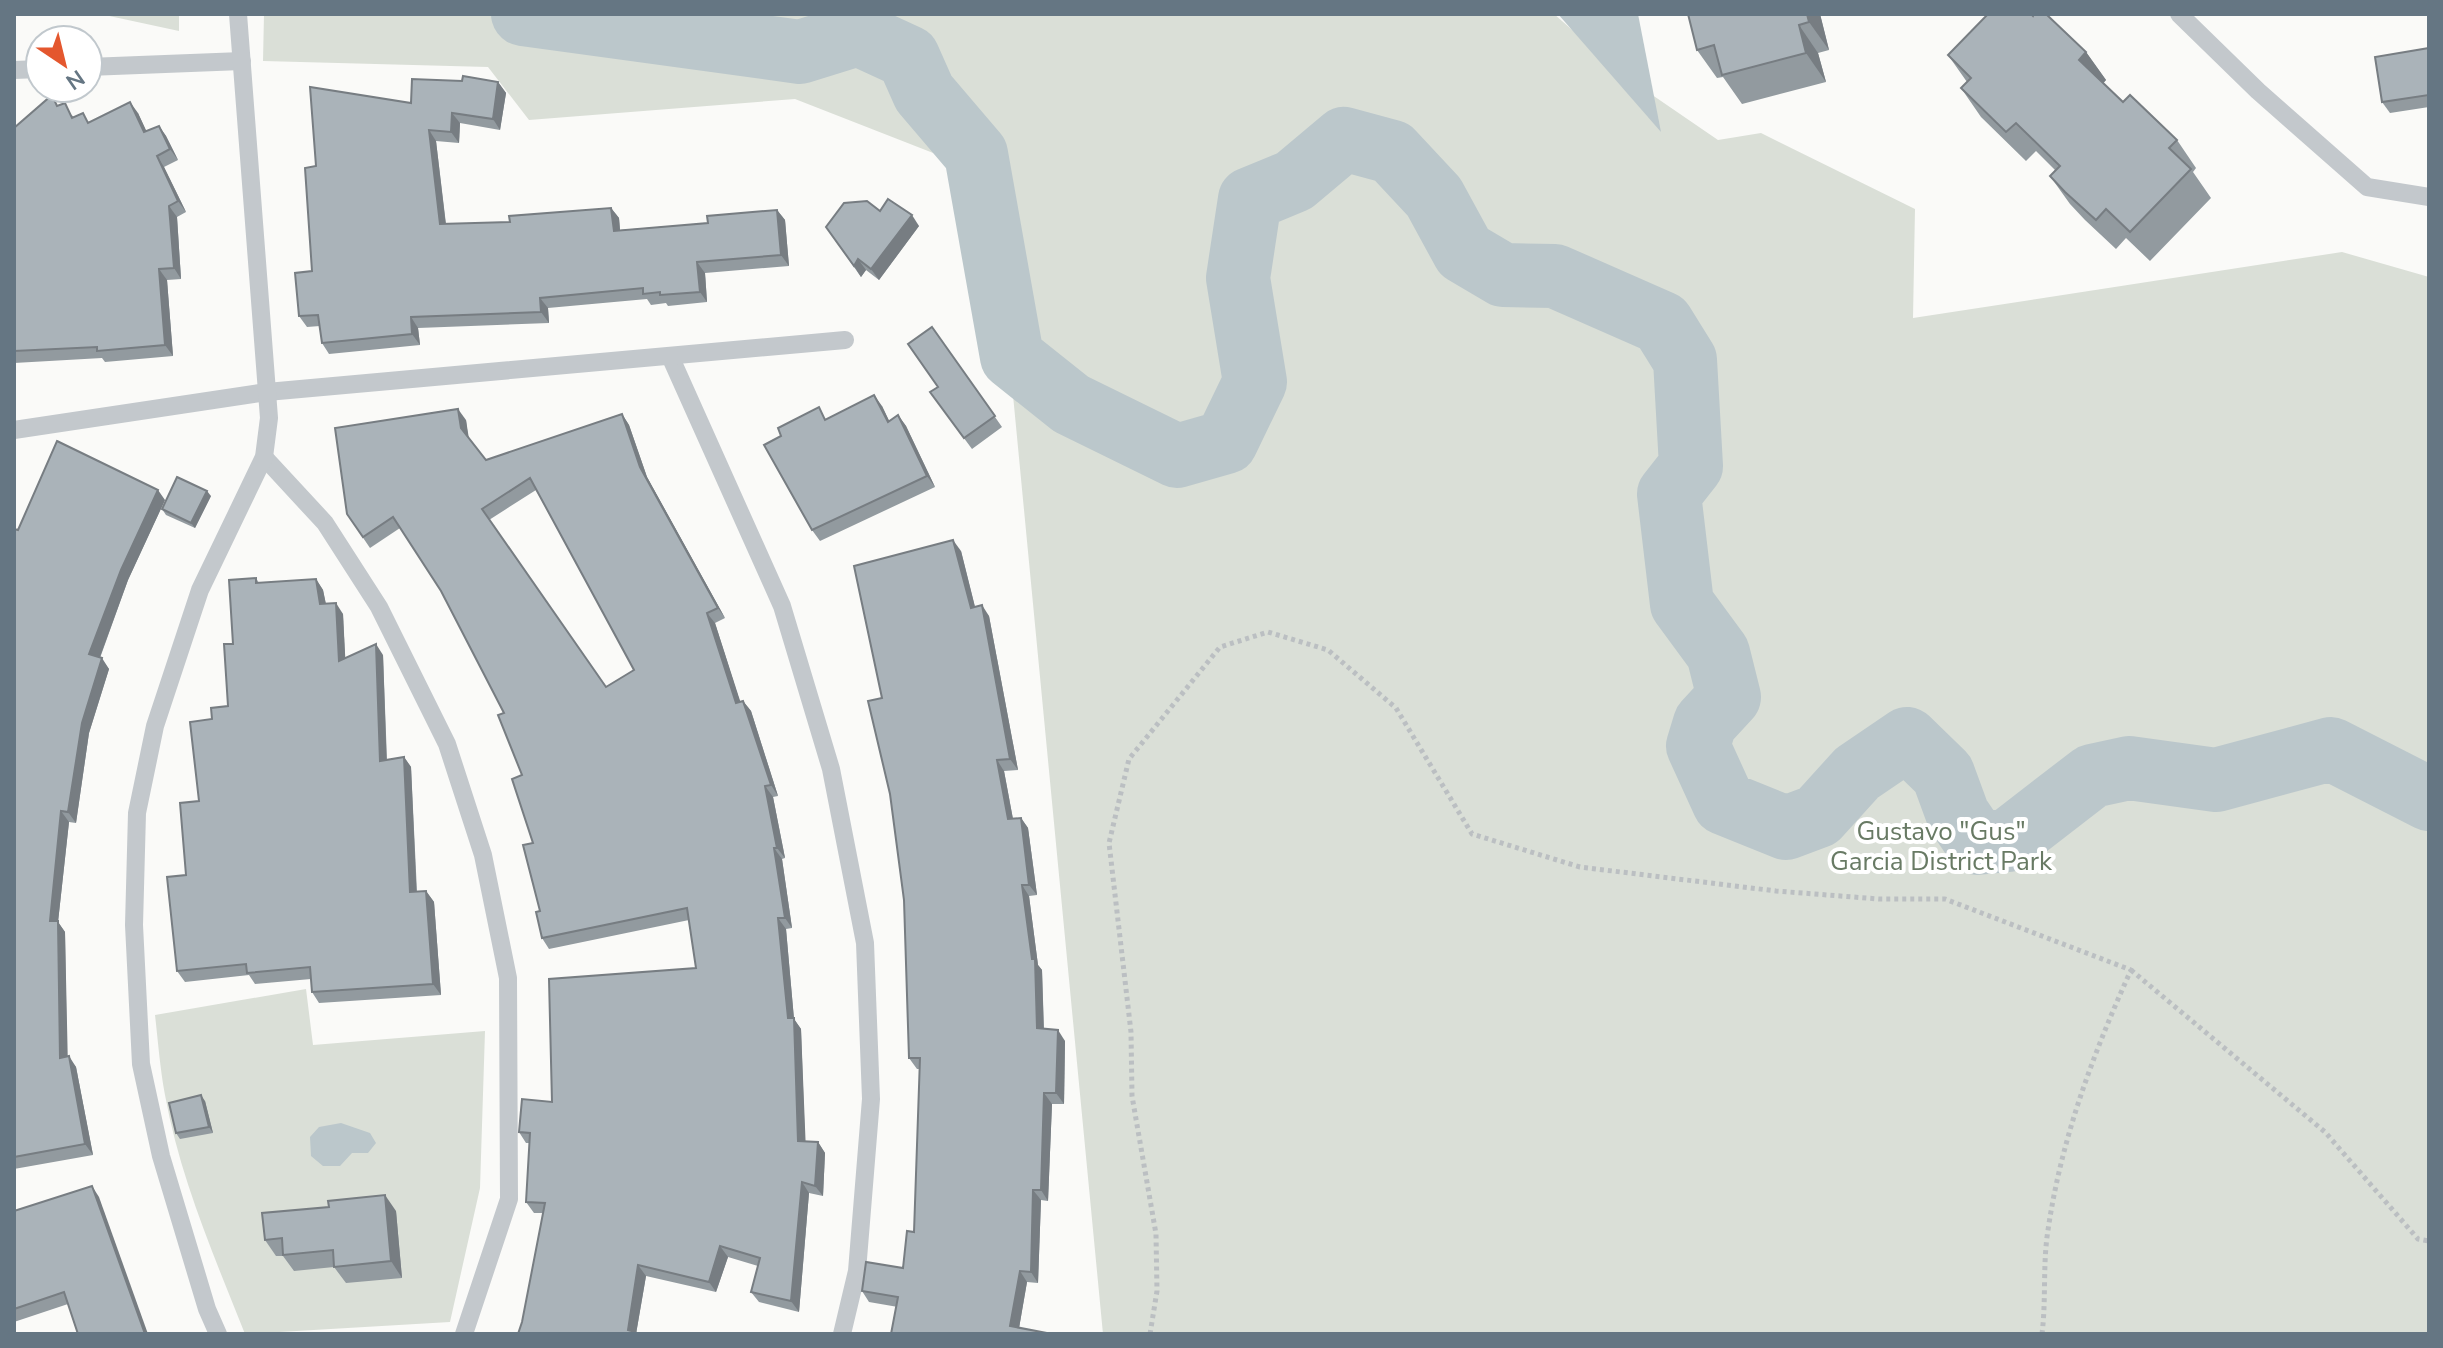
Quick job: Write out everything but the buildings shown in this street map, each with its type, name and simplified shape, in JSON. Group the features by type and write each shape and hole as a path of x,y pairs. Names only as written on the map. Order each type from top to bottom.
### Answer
{"lane":[{"path":"218,1334 207,1309 161,1156 141,1064 134,925 137,813 155,726 200,590 264,457 269,418 238,14"},
{"path":"2179,14 2258,91 2367,187 2429,197"},
{"path":"104,66 242,61"},
{"path":"14,430 267,392 845,340"},
{"path":"670,356 782,606 831,769 865,943 871,1099 857,1271 842,1334"},
{"path":"264,457 325,523 379,607 447,744 483,855 508,978 509,1199 464,1334"}],"path":[{"path":"1150,1334 1157,1291 1156,1234 1132,1096 1131,1032 1109,843 1129,759 1220,647 1268,632 1328,650 1396,708 1472,834 1580,867 1776,891 1879,899 1945,899 2131,970 2325,1132 2418,1239 2429,1241"},
{"path":"2042,1334 2047,1238 2067,1138 2093,1053 2131,970"}],"green space":[{"path":"100,14 179,14 179,31"},
{"name":"Gustavo \"Gus\" Garcia District Park","path":"264,14 1554,14 1626,77 1718,140 1761,133 1915,209 1913,318 2342,252 2429,277 2429,1334 1103,1334 992,176 795,99 529,120 488,67 263,61"},
{"path":"306,989 313,1045 485,1031 480,1188 450,1322 245,1334 179,1156 165,1095 155,1015"}],"shaded area":[{"path":"1558,14 1638,14 1661,132"},
{"path":"341,1123 370,1133 376,1143 368,1153 352,1153 340,1166 323,1166 311,1156 310,1137 319,1127"}],"waterway":[{"path":"523,14 800,52 858,34 908,57 924,93 976,154 1012,357 1071,404 1177,456 1226,442 1255,382 1238,278 1250,199 1294,181 1344,139 1392,152 1434,197 1464,252 1503,275 1555,276 1662,323 1685,360 1691,466 1669,494 1682,604 1718,653 1729,697 1705,723 1698,746 1724,803 1786,828 1818,816 1857,773 1907,739 1943,774 1958,815 1977,843 2009,840 2092,776 2129,768 2216,780 2331,749 2429,799"}]}
